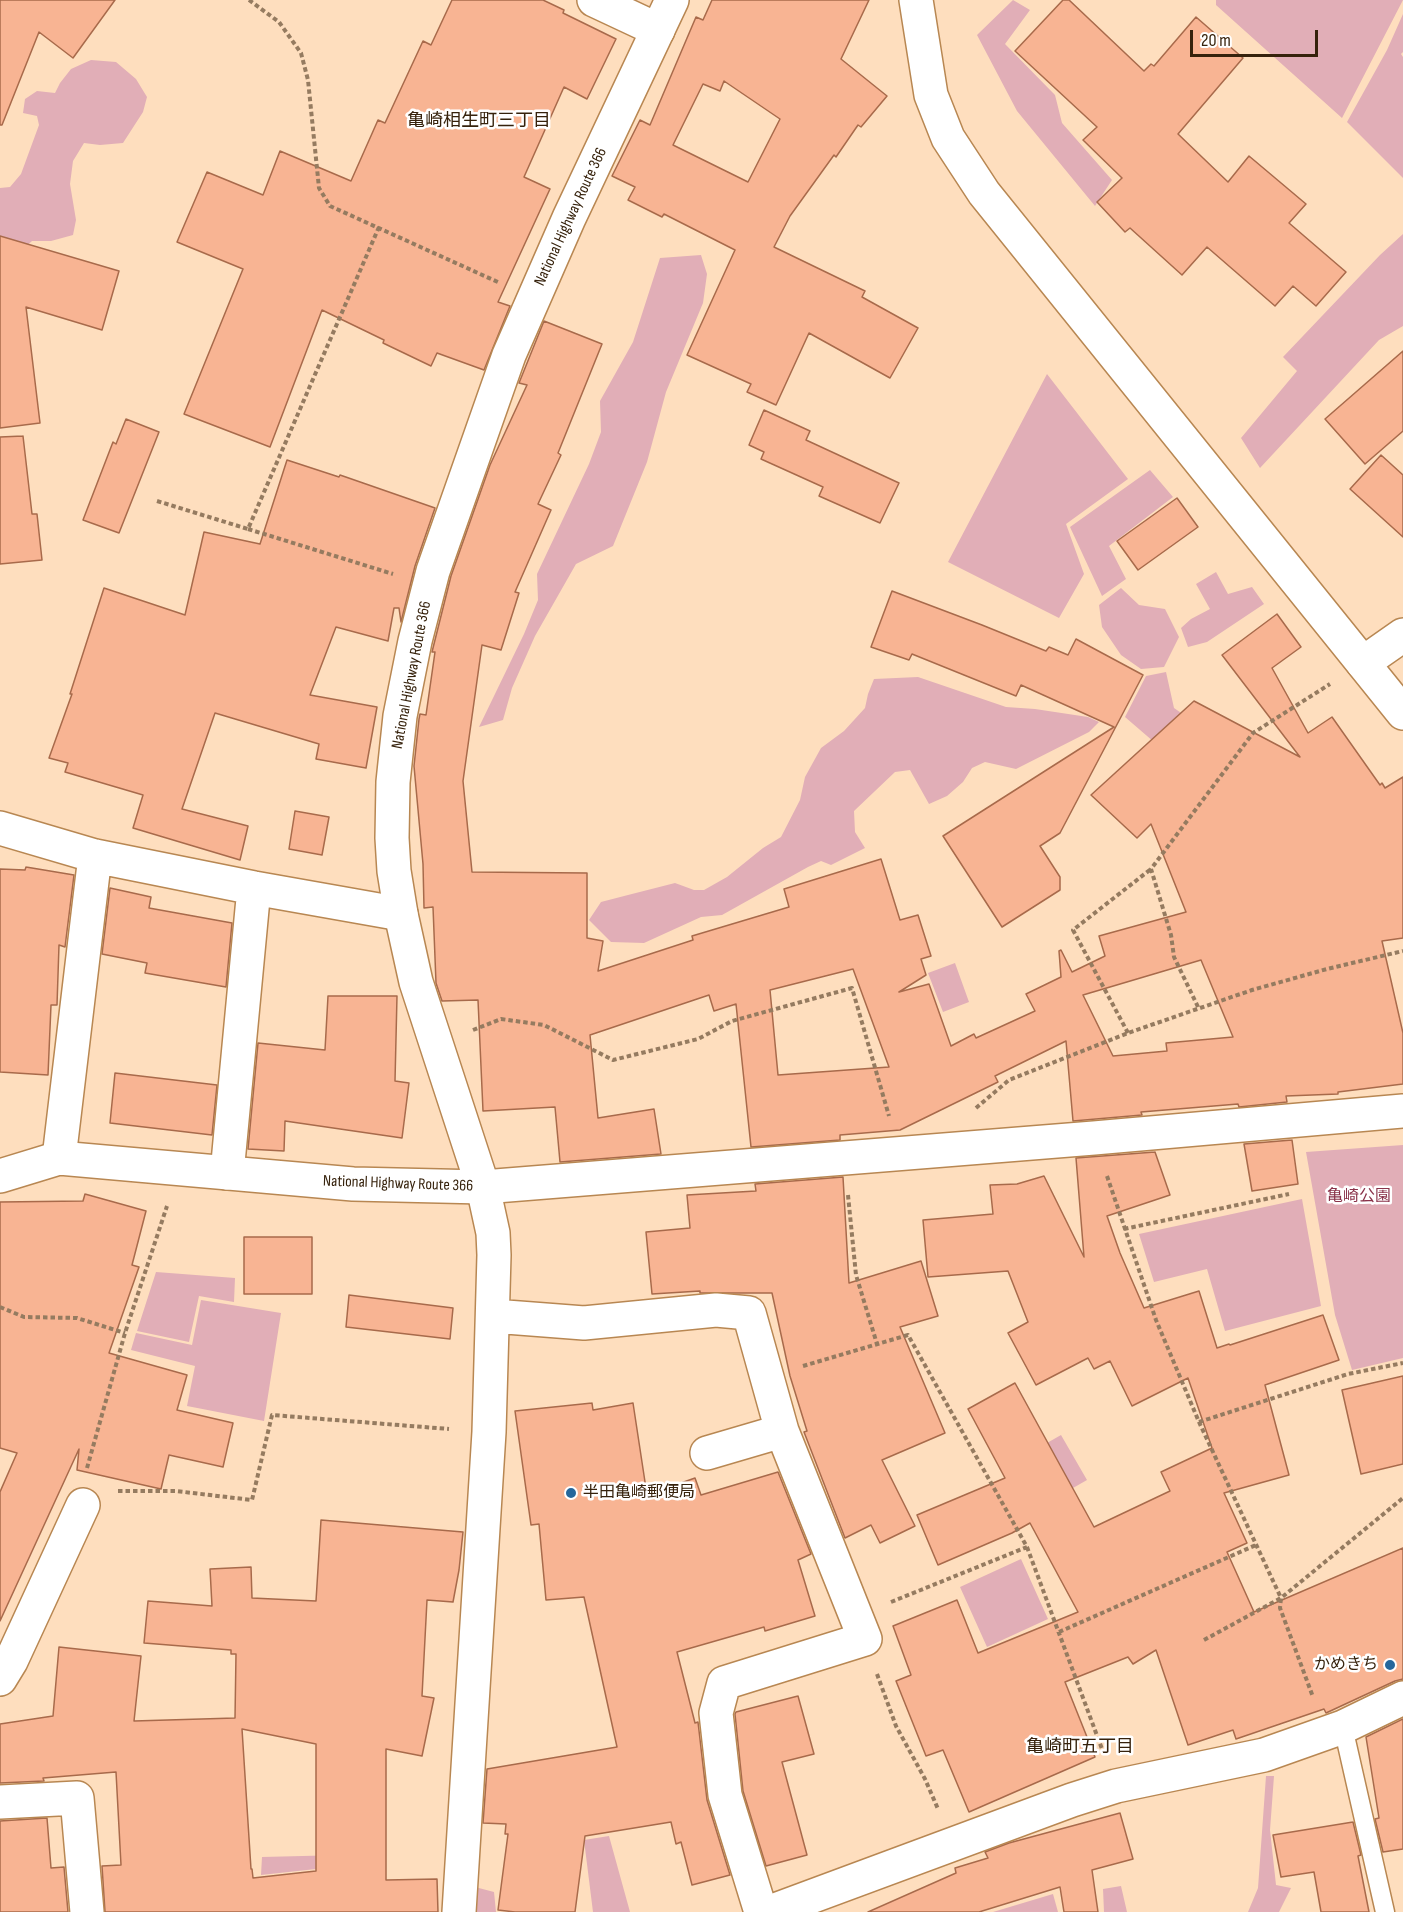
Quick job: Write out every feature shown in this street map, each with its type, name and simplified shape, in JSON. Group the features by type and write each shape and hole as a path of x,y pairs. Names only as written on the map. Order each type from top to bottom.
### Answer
{"main road":[{"path":"594,0 658,30"},
{"name":"National Highway Route 366","path":"0,1176 59,1158 353,1184 483,1187 416,982 401,914 394,871 393,782 400,716 415,641 430,585 509,355 672,0"},
{"path":"916,0 931,94 948,138 984,193 1403,714"},
{"path":"1363,663 1403,635"},
{"path":"0,828 95,856 254,888 401,914"},
{"path":"59,1158 95,856"},
{"path":"227,1173 254,888"},
{"path":"459,1912 489,1432 493,1316 493,1233 483,1187 1403,1111"},
{"path":"493,1316 584,1323 716,1310 749,1313 782,1431 861,1628 724,1683 716,1713 725,1795 761,1912"},
{"path":"707,1453 782,1431"},
{"path":"0,1679 11,1661 83,1505"},
{"path":"770,1912 1072,1800 1116,1786 1264,1755 1334,1730 1403,1698"},
{"path":"0,1802 77,1798 87,1912"}],"lane":[{"path":"1334,1730 1385,1912"}],"path":[{"path":"249,0 279,22 301,53 308,80 319,188 330,206 534,298"},
{"path":"248,529 379,227"},
{"path":"157,501 430,585"},
{"path":"1128,1033 1073,930 1150,869 1253,733 1363,663"},
{"path":"1150,869 1171,935 1174,957 1198,1007"},
{"path":"975,1109 1010,1080 1198,1007 1327,969 1403,951"},
{"path":"436,1045 501,1018 544,1025 613,1060 698,1039 732,1021 852,988 891,1119 923,1152"},
{"path":"1094,1138 1156,1320 1199,1422 1281,1598 1280,1608 1334,1730"},
{"path":"844,1158 856,1275 878,1344"},
{"path":"1124,1229 1289,1194"},
{"path":"167,1205 125,1333 81,1487 83,1505 107,1490 176,1491 252,1500 272,1415 489,1432"},
{"path":"0,1307 24,1317 77,1318 125,1333"},
{"path":"767,1376 908,1335 1027,1547 1116,1786"},
{"path":"1199,1422 1348,1374 1403,1363"},
{"path":"1204,1640 1281,1598 1403,1499"},
{"path":"1059,1632 1256,1545"},
{"path":"953,1844 925,1779 896,1726 861,1628 1027,1547"}],"green space":[{"path":"1013,0 1030,10 1005,44 1055,95 1062,123 1112,180 1095,206 1017,111 977,35"},
{"path":"1216,0 1403,0 1342,118 1216,5"},
{"path":"1403,14 1403,52 1401,54 1403,57 1403,178 1347,122 1387,50"},
{"path":"91,60 116,62 136,79 147,97 143,112 123,143 100,145 84,143 73,161 70,184 76,220 73,235 51,241 32,241 0,270 0,188 10,187 21,174 39,125 37,116 23,113 25,99 37,91 55,93 71,69"},
{"path":"1403,234 1403,326 1379,340 1260,468 1241,438 1297,371 1283,357"},
{"path":"701,255 707,274 703,303 666,392 647,462 613,546 576,564 535,636 512,688 503,720 479,727 538,600 537,574 589,464 601,432 600,401 633,342 660,258"},
{"path":"1047,374 1128,479 1066,524 1084,574 1059,618 948,562"},
{"path":"1150,470 1173,497 1109,546 1126,579 1102,596 1070,527"},
{"path":"1216,572 1228,594 1252,587 1264,604 1207,642 1188,647 1181,628 1191,619 1210,609 1196,584"},
{"path":"1121,588 1139,605 1165,609 1179,637 1164,667 1141,669 1121,655 1102,627 1099,605"},
{"path":"1166,672 1174,708 1209,732 1154,742 1125,717 1146,676"},
{"path":"918,677 1006,707 1088,717 1099,722 1089,732 1016,769 985,762 972,768 963,782 947,796 929,804 910,770 895,772 854,811 855,832 865,848 831,865 821,861 808,867 722,915 701,917 644,943 611,942 589,920 601,902 675,883 694,890 704,890 727,877 763,848 781,837 800,800 805,777 821,748 844,731 865,708 874,679"},
{"path":"955,963 969,1002 943,1012 928,973"},
{"name":"亀崎公園","path":"1403,1145 1403,1358 1352,1370 1335,1315 1306,1152"},
{"path":"1302,1199 1321,1306 1225,1331 1207,1269 1154,1282 1139,1234"},
{"path":"156,1272 235,1278 234,1302 199,1296 189,1342 137,1331"},
{"path":"201,1300 281,1313 264,1421 187,1406 195,1366 131,1350 136,1333 192,1345"},
{"path":"1061,1435 1087,1480 1052,1500 1026,1455"},
{"path":"1021,1559 1048,1619 987,1647 960,1587"},
{"path":"1266,1776 1274,1776 1270,1830 1276,1885 1291,1888 1279,1912 1248,1912 1258,1888"},
{"path":"609,1836 630,1912 593,1912 584,1840"},
{"path":"343,1855 316,1869 261,1875 262,1857"},
{"path":"1121,1886 1127,1912 1104,1912 1103,1889"},
{"path":"475,1887 494,1892 496,1912 476,1912"},
{"path":"1053,1894 1058,1912 993,1912"}],"building":[{"path":"0,0 115,0 73,58 39,32 2,125 0,125"},
{"path":"452,0 543,0 564,10 563,13 616,39 587,99 564,87 524,177 550,189 498,302 510,306 484,370 437,353 431,366 322,310 270,447 184,414 243,269 177,242 207,172 263,195 280,151 351,181 378,120 385,123 423,41 431,45"},
{"path":"712,0 869,0 841,59 887,96 861,127 858,125 836,157 834,155 790,216 774,247 865,291 862,297 918,328 890,378 809,333 776,405 747,392 751,384 687,355 735,250 664,214 662,217 628,200 635,187 612,176 640,120 650,125 696,17 703,20","holes":["724,81 780,119 748,182 673,145 703,84 720,91"]},
{"path":"1063,0 1069,0 1144,71 1151,64 1154,66 1196,17 1243,58 1178,134 1228,182 1249,156 1306,204 1289,223 1346,272 1316,306 1293,286 1275,306 1207,247 1182,275 1130,228 1125,232 1097,202 1122,178 1083,140 1097,127 1015,51"},
{"path":"0,236 119,271 102,330 26,307 40,423 0,428"},
{"path":"544,321 602,344 558,453 561,455 538,504 551,510 515,592 519,593 501,650 482,645 463,781 472,872 587,873 587,938 603,941 598,971 693,940 692,936 789,907 784,889 881,859 900,920 918,915 931,956 921,959 926,975 899,992 929,984 951,1046 974,1034 976,1038 1035,1011 1026,994 1061,977 1059,951 1061,950 1072,972 1105,956 1099,936 1186,912 1151,824 1137,838 1091,795 1194,701 1300,757 1222,655 1277,614 1301,647 1272,668 1308,733 1332,717 1380,785 1382,783 1385,788 1403,777 1403,938 1382,941 1403,1033 1403,1084 1338,1092 1338,1094 1286,1096 1287,1102 1141,1112 1142,1115 1073,1121 1066,1041 995,1076 998,1082 900,1130 840,1135 840,1140 751,1147 736,1004 714,1011 709,995 590,1035 598,1118 654,1109 661,1154 560,1162 555,1107 483,1111 478,1000 442,1001 436,983 433,907 424,908 423,864 414,766 420,714 426,715 435,652 432,652 451,576 490,465 527,385 519,383","holes":["1201,960 1233,1037 1166,1043 1167,1051 1113,1056 1083,995","853,969 889,1067 778,1075 770,990"]},
{"path":"1403,351 1403,431 1365,464 1325,419"},
{"path":"764,410 810,431 806,440 899,483 880,523 819,496 823,487 761,459 764,452 749,445"},
{"path":"126,419 159,432 119,533 83,520 113,442 116,444"},
{"path":"23,436 32,514 37,514 42,560 0,564 0,437"},
{"path":"1381,455 1403,475 1403,537 1350,489"},
{"path":"287,460 339,477 340,475 435,508 415,566 401,622 399,608 394,608 388,641 336,627 310,695 377,707 366,768 316,759 319,744 215,713 182,809 248,826 240,860 133,828 143,795 65,772 68,763 49,758 72,694 70,694 104,588 185,615 204,532 260,544"},
{"path":"1177,498 1198,527 1138,570 1117,541"},
{"path":"892,591 1046,651 1049,647 1068,655 1076,639 1143,675 1060,833 1040,846 1060,877 1060,890 1002,927 943,836 1114,727 1021,685 1016,696 912,654 909,660 871,647"},
{"path":"295,811 329,817 322,855 289,849"},
{"path":"26,867 74,875 65,947 59,945 57,1005 51,1005 48,1075 0,1072 0,869 25,870"},
{"path":"110,888 151,897 149,908 232,923 226,987 145,973 147,963 102,954"},
{"path":"328,996 397,996 395,1081 409,1083 402,1138 285,1121 284,1151 248,1149 258,1043 325,1050"},
{"path":"115,1073 217,1085 212,1135 110,1123"},
{"path":"1292,1140 1298,1184 1252,1191 1244,1144"},
{"path":"1155,1152 1170,1195 1107,1216 1144,1308 1199,1291 1217,1348 1323,1315 1339,1360 1265,1385 1289,1475 1224,1493 1247,1543 1227,1552 1254,1612 1403,1548 1403,1679 1326,1713 1324,1709 1236,1739 1233,1730 1188,1745 1156,1650 1133,1664 1128,1657 1065,1682 1095,1757 969,1812 943,1750 926,1756 896,1681 911,1675 893,1626 957,1600 978,1653 1078,1612 1030,1523 938,1565 917,1515 1005,1478 968,1409 1015,1383 1094,1527 1170,1491 1161,1472 1212,1448 1188,1378 1132,1406 1110,1361 1094,1369 1088,1358 1036,1385 1008,1333 1028,1322 1008,1271 928,1277 923,1220 993,1214 990,1185 1017,1184 1044,1176 1084,1257 1076,1158"},
{"path":"843,1177 849,1283 921,1261 938,1316 900,1327 945,1433 882,1460 915,1526 880,1543 871,1525 845,1538 804,1432 807,1431 790,1376 772,1293 700,1293 700,1291 652,1294 646,1232 690,1228 687,1195 756,1191 755,1184"},
{"path":"85,1194 146,1211 132,1265 139,1267 109,1353 187,1375 177,1410 233,1423 223,1467 169,1455 161,1489 77,1470 79,1449 0,1621 0,1492 17,1453 0,1448 0,1202 83,1201"},
{"path":"244,1237 312,1237 312,1294 244,1294"},
{"path":"349,1295 453,1308 450,1339 346,1327"},
{"path":"1403,1376 1403,1464 1361,1474 1342,1390"},
{"path":"592,1403 593,1410 633,1403 647,1495 695,1478 701,1495 778,1472 811,1554 798,1560 815,1616 765,1631 764,1627 677,1652 695,1723 698,1722 707,1800 730,1875 692,1885 681,1842 676,1844 671,1822 585,1836 575,1912 498,1910 508,1834 505,1834 506,1824 483,1823 487,1769 617,1747 584,1597 546,1600 539,1524 531,1525 515,1411"},
{"path":"321,1520 463,1532 453,1602 427,1600 422,1696 434,1698 422,1756 386,1749 386,1880 437,1879 438,1912 105,1912 102,1866 121,1865 116,1772 43,1778 44,1781 0,1783 0,1724 53,1716 59,1647 141,1656 134,1721 235,1718 236,1654 231,1654 231,1650 144,1643 148,1601 212,1606 210,1569 251,1567 252,1598 316,1601","holes":["242,1729 316,1744 316,1871 253,1878"]},
{"path":"798,1696 814,1754 782,1762 807,1855 766,1866 743,1791 735,1714"},
{"path":"1403,1719 1403,1849 1383,1852 1375,1819 1379,1818 1366,1737"},
{"path":"1120,1813 1133,1859 1092,1870 1098,1912 1064,1912 1060,1887 979,1912 868,1912 956,1873 955,1868 988,1858 985,1852 1009,1843"},
{"path":"47,1818 51,1868 64,1867 68,1912 0,1912 0,1821"},
{"path":"1353,1822 1361,1855 1358,1856 1369,1912 1321,1912 1314,1872 1281,1877 1273,1835"}],"place":[{"name":"半田亀崎郵便局","path":"571,1493"},
{"name":"かめきち","path":"1390,1665"}],"district":[{"name":"亀崎相生町三丁目","path":"479,121"},
{"name":"亀崎町五丁目","path":"1080,1747"}]}
